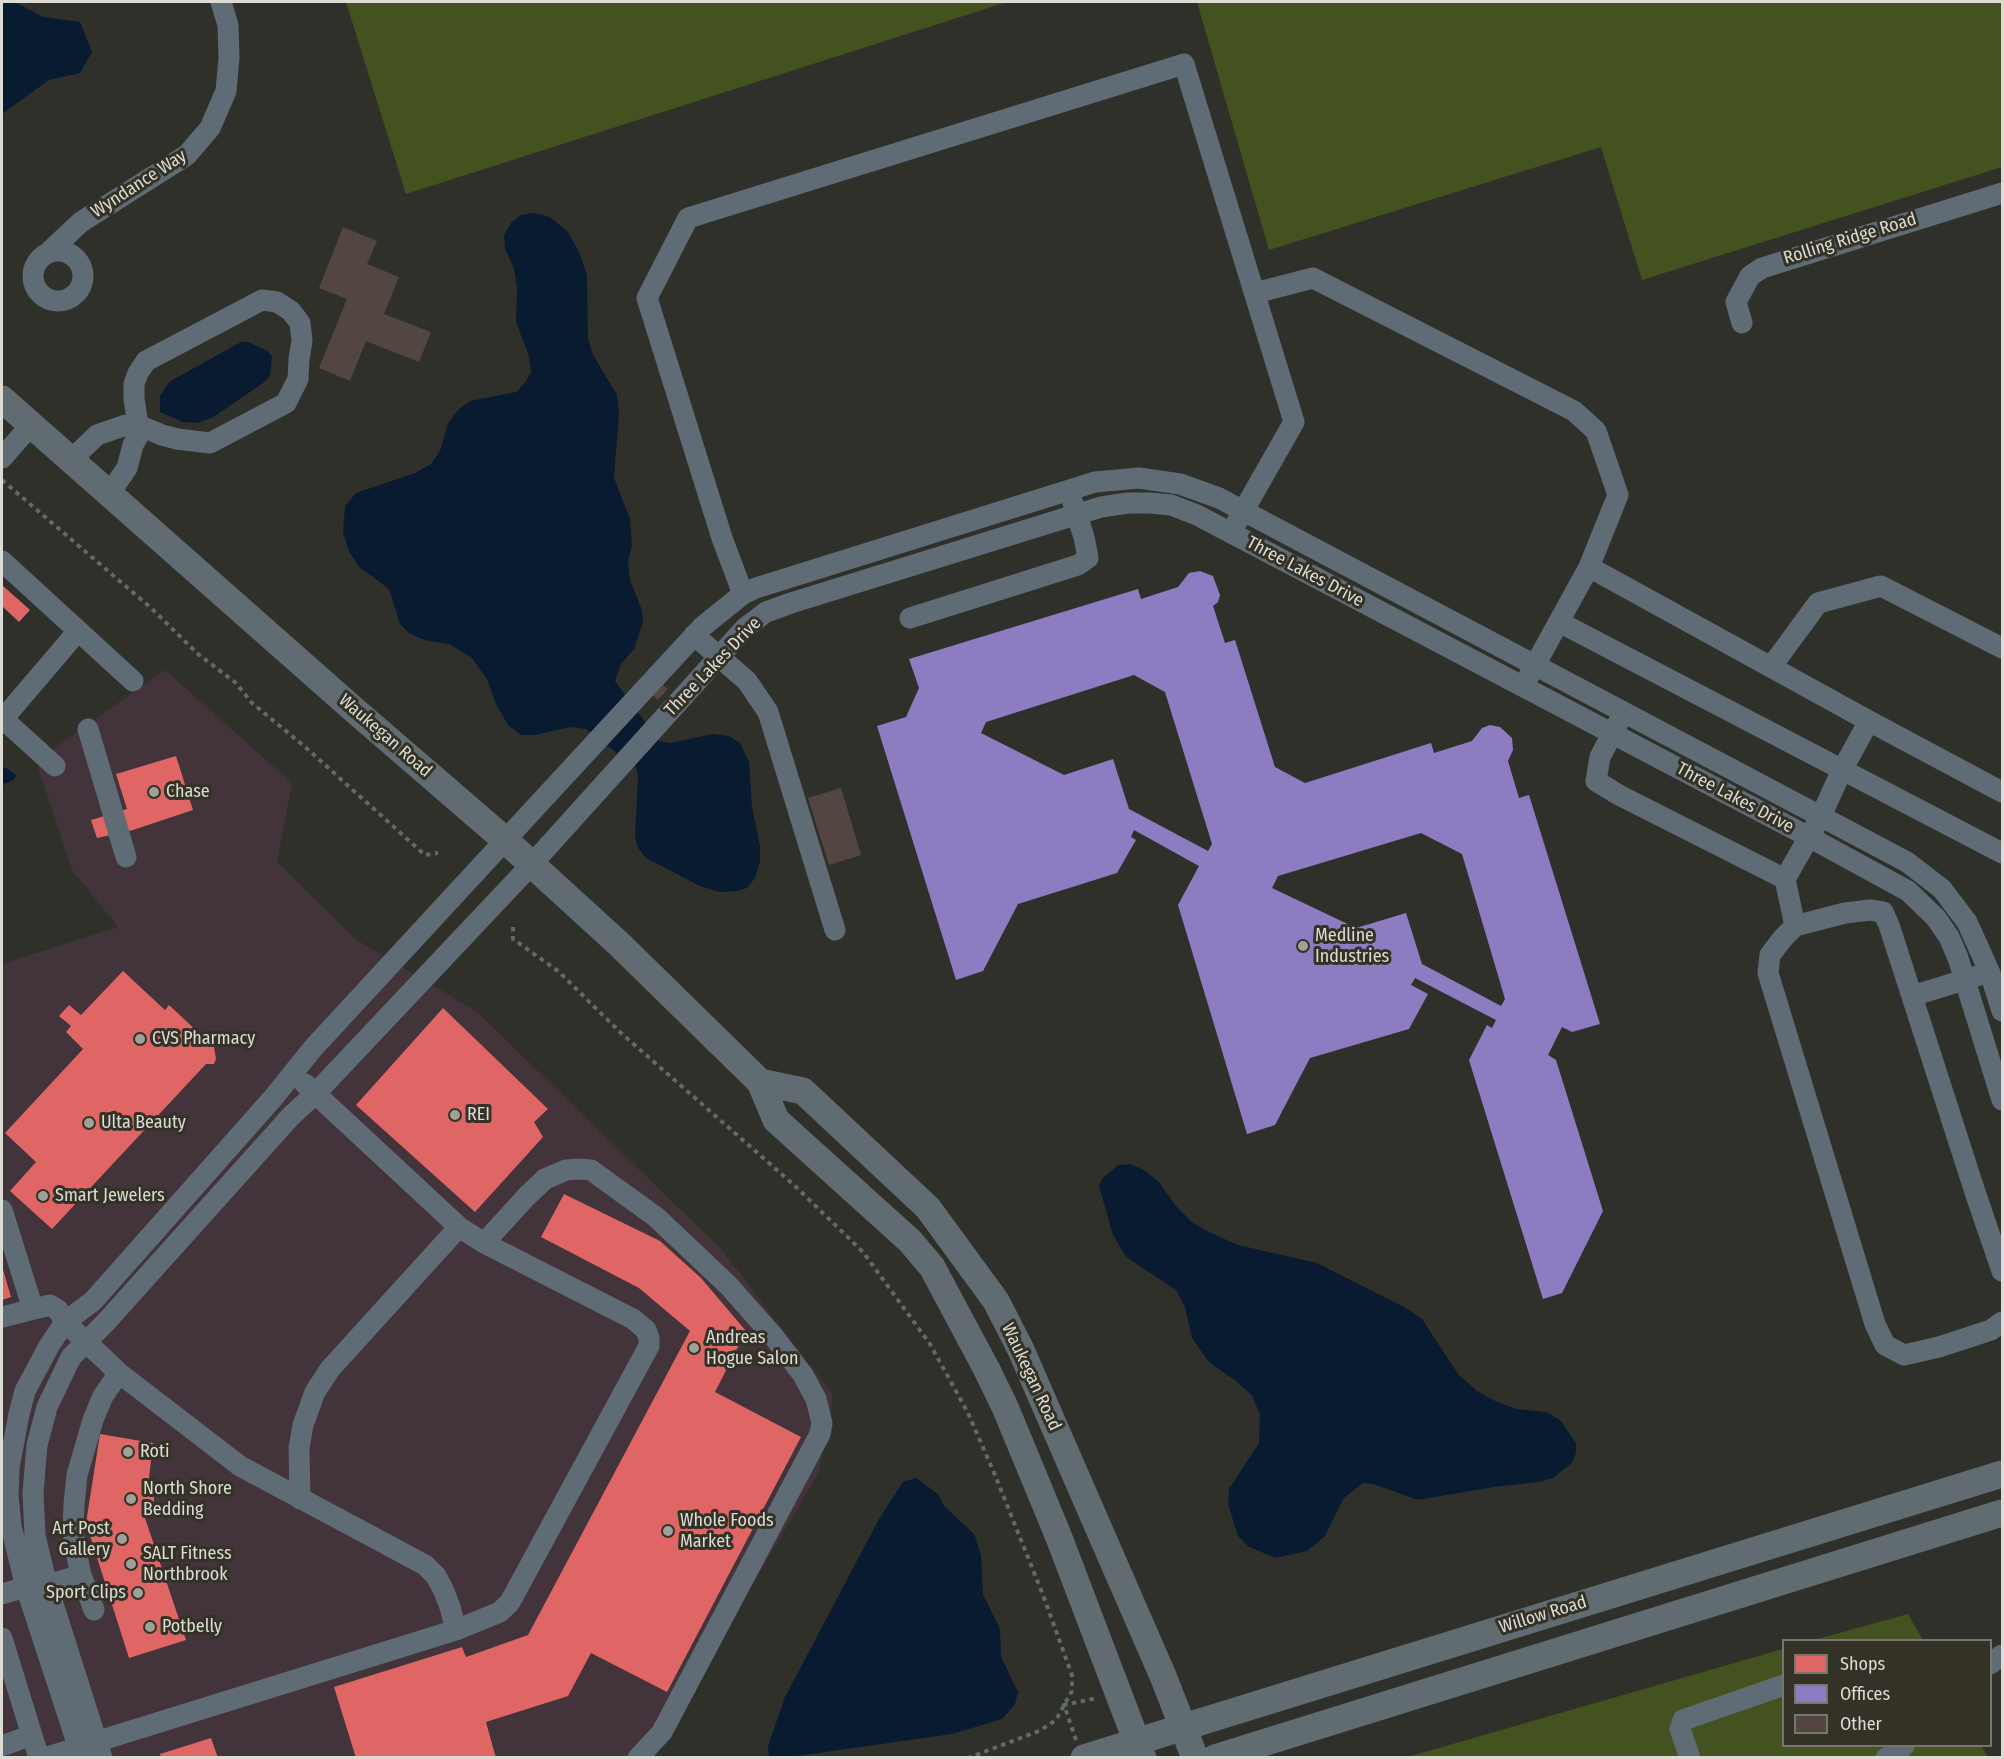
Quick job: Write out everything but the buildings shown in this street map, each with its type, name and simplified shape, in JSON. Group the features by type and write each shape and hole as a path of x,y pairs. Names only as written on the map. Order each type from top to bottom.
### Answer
{"main road":[{"name":"Waukegan Road","path":"2,399 505,840 619,944 760,1082 776,1120 910,1241 932,1267 987,1368 1005,1407 1058,1535 1140,1749"},
{"name":"Waukegan Road","path":"760,1082 803,1091 928,1209 996,1301 1021,1350 1163,1676 1195,1758"},
{"name":"Willow Road","path":"1084,1758 1140,1749 1182,1726 2002,1474"},
{"path":"1215,1758 2002,1513"}],"street":[{"name":"Wyndance Way","path":"49,252 81,222 187,155 210,128 226,91 229,58 228,25 220,2"},
{"path":"743,594 722,537 646,298 688,218 1184,64 1294,422 1231,533"},
{"name":"Rolling Ridge Road","path":"1742,324 1736,302 1750,276 1761,268 2002,193"},
{"path":"1255,293 1313,278 1574,411 1596,431 1618,495 1589,567 1522,687"},
{"path":"71,460 97,435 126,425 138,425 169,437 191,442 210,443 286,403 298,379 302,341 300,323 291,311 277,302 262,300 147,361 138,373 134,384 138,425 138,436 133,445 127,468 109,494"},
{"path":"2,458 31,425"},
{"name":"Three Lakes Drive","path":"34,1589 11,1526 8,1495 9,1468 25,1391 49,1346 65,1322 93,1300 293,1074 314,1047 694,635 743,594 1095,482 1119,479 1156,479 1180,484 1219,498 1907,862 1942,889 1967,922 1996,970 2002,1011"},
{"path":"910,618 1078,565 1088,558 1069,490"},
{"name":"Three Lakes Drive","path":"34,1589 33,1493 37,1445 47,1407 71,1357 106,1322 291,1116 315,1094 532,864 745,628 766,612 783,606 1101,507 1128,502 1171,505 1197,515 1908,891 1936,918 1949,937 1965,978 2002,1100"},
{"path":"2,561 133,681"},
{"path":"1589,567 1869,722 2002,792"},
{"path":"1771,667 1818,603 1881,586 2002,648"},
{"path":"1559,622 2002,853"},
{"path":"55,766 2,718 78,631"},
{"path":"694,635 747,681 768,712 835,930"},
{"path":"1624,712 1600,757 1596,781 1619,795 1785,879"},
{"path":"1795,926 1785,879 1821,816 1842,770 1869,722"},
{"path":"88,729 126,857"},
{"path":"2002,1271 1889,925 1882,912 1870,910 1845,912 1795,926 1770,955 1768,973 1872,1315 1885,1345 1904,1355 1940,1347 1991,1330 2002,1322"},
{"path":"1912,996 1996,970"},
{"path":"44,1758 90,1751 456,1630 500,1612 510,1602 649,1346 646,1330 633,1319 484,1243 459,1227 293,1074"},
{"path":"484,1243 545,1179 566,1170 591,1170 656,1217 728,1285 774,1337 803,1376 816,1399 822,1423 820,1434 669,1720 662,1732 638,1758"},
{"path":"2,1210 33,1309"},
{"path":"300,1499 299,1448 303,1425 315,1392 330,1369 459,1227"},
{"path":"2,1317 50,1305 58,1310 65,1322 119,1373 240,1466 425,1565 436,1576 443,1589 456,1630"},
{"path":"94,1610 81,1575 73,1530 77,1475 93,1420 104,1396 119,1373"},
{"path":"2,1594 34,1589 81,1575"},
{"path":"34,1589 90,1751"},
{"path":"2,1604 34,1589"},
{"path":"2,1638 39,1758"},
{"path":"1690,1758 1680,1729 1683,1720 1782,1686"},
{"path":"2,1746 32,1735"}],"path":[{"path":"2,480 150,607 198,654 236,683 252,703 304,746 425,855 438,853"},
{"path":"513,927 513,939 558,971 662,1069 794,1185 862,1252 930,1344 968,1413 995,1474 1072,1675 1072,1690 1056,1720 1039,1731 968,1758"},
{"path":"1064,1705 1089,1701"},
{"path":"1064,1705 1073,1733"}],"shaded area":[{"path":"165,670 292,783 277,862 355,939 477,1012 721,1249 833,1395 819,1472 651,1757 2,1757 2,964 118,927 72,870 36,761"}],"green space":[{"path":"346,2 1007,2 406,194"},
{"path":"1197,2 2002,2 2002,167 1642,280 1601,147 1269,250"},
{"path":"1908,1614 1922,1639 1818,1639"},
{"path":"1782,1649 1782,1747 1982,1747 1988,1757 1404,1758"}],"water":[{"path":"2,2 15,2 43,17 80,22 92,52 80,73 49,80 2,114"},
{"path":"534,213 550,217 568,232 579,252 587,275 588,338 593,355 617,395 619,413 614,478 630,519 632,546 628,561 630,580 642,610 643,622 634,649 621,664 615,681 659,741 670,743 713,734 729,736 740,743 749,762 752,807 760,846 760,862 755,878 747,888 719,892 700,886 646,858 638,848 635,837 638,775 636,768 586,729 570,727 536,735 521,735 508,725 496,704 487,679 471,657 449,644 424,640 409,633 400,624 389,589 358,566 349,551 343,533 345,506 356,493 415,473 431,464 440,451 448,423 458,410 470,401 516,392 524,384 531,372 529,356 516,322 517,288 514,268 505,249 504,235 511,223 521,215"},
{"path":"241,342 248,342 268,351 272,357 270,376 263,383 212,418 197,423 183,422 160,412 160,396 169,382"},
{"path":"2,767 16,775 14,780 2,785"},
{"path":"1130,1164 1144,1170 1158,1181 1176,1206 1193,1223 1209,1232 1238,1245 1317,1263 1406,1308 1422,1319 1458,1374 1477,1391 1497,1402 1517,1409 1546,1412 1560,1420 1576,1443 1576,1453 1572,1463 1553,1478 1539,1482 1418,1500 1373,1484 1363,1483 1344,1498 1325,1536 1307,1551 1276,1558 1249,1547 1238,1536 1228,1504 1229,1489 1259,1443 1260,1414 1252,1396 1236,1381 1210,1363 1192,1338 1185,1307 1176,1290 1126,1257 1113,1235 1099,1186 1103,1178 1118,1165"},
{"path":"916,1478 938,1494 944,1506 974,1534 981,1555 983,1594 1000,1629 1001,1657 1018,1692 1015,1704 1002,1719 952,1734 790,1757 769,1756 768,1746 785,1697 879,1519 903,1482"}],"place":[{"name":"Chase","path":"154,792"},
{"name":"Medline Industries","path":"1303,946"},
{"name":"CVS Pharmacy","path":"140,1039"},
{"name":"REI","path":"455,1115"},
{"name":"Ulta Beauty","path":"89,1123"},
{"name":"Smart Jewelers","path":"43,1196"},
{"name":"Andreas Hogue Salon","path":"694,1348"},
{"name":"Roti","path":"128,1452"},
{"name":"North Shore Bedding","path":"131,1499"},
{"name":"Whole Foods Market","path":"668,1531"},
{"name":"Art Post Gallery","path":"122,1539"},
{"name":"SALT Fitness Northbrook","path":"131,1564"},
{"name":"Sport Clips","path":"138,1593"},
{"name":"Potbelly","path":"150,1627"}]}
